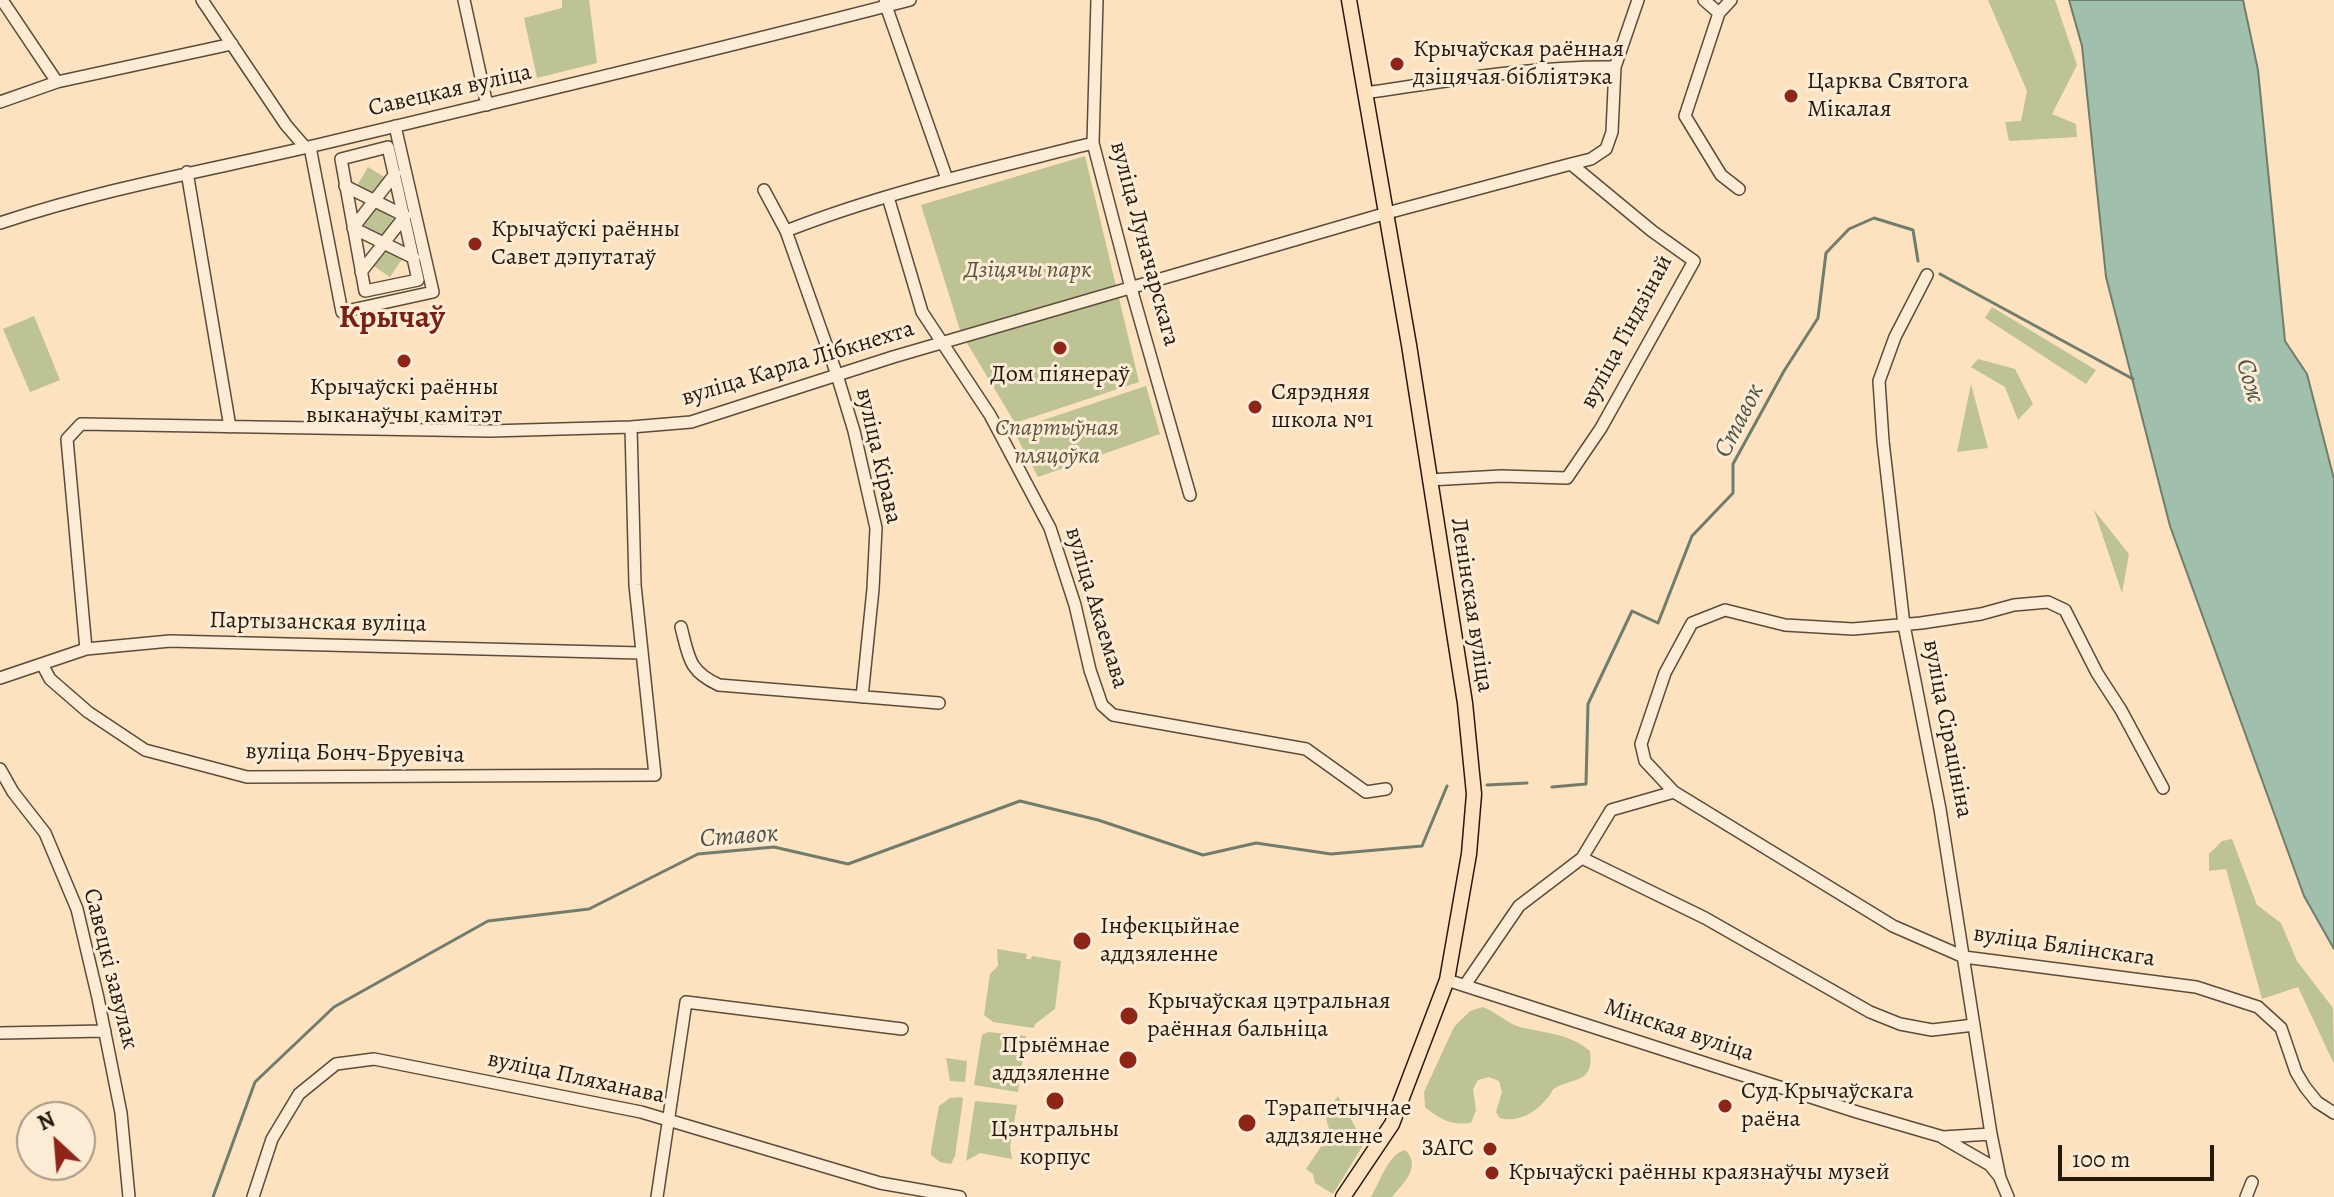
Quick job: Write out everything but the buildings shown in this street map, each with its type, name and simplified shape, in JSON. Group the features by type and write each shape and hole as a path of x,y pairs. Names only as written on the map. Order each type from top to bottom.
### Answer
{"main road":[{"name":"Ленінская вуліца","path":"1343,1197 1392,1124 1447,980 1469,854 1474,794 1465,703 1387,213 1349,0"}],"street":[{"path":"2,0 57,82"},
{"path":"202,0 286,125 307,147 342,312 433,292 395,126"},
{"path":"464,0 487,105"},
{"name":"Савецкая вуліца","path":"0,223 187,172 487,105 885,3 910,0"},
{"name":"вуліца Луначарскага","path":"1097,0 1093,143 1190,495"},
{"path":"1571,164 1591,159 1606,149 1612,132 1615,67 1638,0"},
{"path":"1704,0 1719,13"},
{"path":"1731,0 1719,13 1685,116 1721,175 1739,189"},
{"path":"885,3 947,179"},
{"path":"0,102 57,82 232,44"},
{"path":"1364,93 1479,76 1572,67 1615,67"},
{"path":"786,231 834,212 947,179 1093,143"},
{"path":"388,147 395,174 418,280 365,291 341,159 388,147"},
{"name":"вуліца Карла Лібкнехта","path":"86,649 67,439 81,424 490,431 691,422 837,375 1131,288 1387,213 1571,164"},
{"name":"вуліца Гіндзінай","path":"1429,480 1501,476 1567,478 1601,428 1694,261 1652,231 1571,164"},
{"path":"187,172 230,427"},
{"path":"353,228 395,174"},
{"path":"345,186 405,216"},
{"name":"вуліца Кірава","path":"764,190 786,231 837,375 854,431 876,528 862,697"},
{"name":"вуліца Акаемава","path":"888,197 922,312 990,415 1050,528 1102,705 1113,715 1306,749 1366,792 1386,789"},
{"path":"361,272 405,216"},
{"path":"353,228 414,258"},
{"name":"вуліца Сірацініна","path":"1927,275 1895,337 1879,381 1883,441 1904,625 1940,809 1991,1134 2000,1178 2008,1197"},
{"path":"631,427 635,585 641,653"},
{"path":"1904,625 1981,614 2014,605 2048,602 2065,610 2163,788"},
{"name":"вуліца Бялінскага","path":"1904,625 1816,628 1785,625 1725,610 1692,623 1665,673 1641,744 1645,761 1674,792 1893,926 1964,957 2196,987 2258,1007 2281,1028 2296,1072 2305,1087 2317,1102 2334,1113"},
{"path":"681,627 692,667 702,677 719,685 939,703"},
{"name":"Партызанская вуліца","path":"0,678 86,649 170,641 641,653"},
{"name":"вуліца Бонч-Бруевіча","path":"42,664 50,679 88,712 145,750 247,777 655,775 641,653"},
{"name":"Савецкі завулак","path":"0,769 13,792 45,833 77,909 121,1113 129,1197"},
{"path":"1465,985 1519,906 1582,858 1611,810 1674,792"},
{"path":"1582,858 1705,918 1870,1012 1932,1030 1974,1025"},
{"name":"Мінская вуліца","path":"1447,980 1943,1137 1990,1165 2000,1178"},
{"path":"657,1197 686,1002 902,1029"},
{"path":"0,1033 105,1031"},
{"name":"вуліца Пляханава","path":"253,1197 272,1139 299,1094 336,1064 374,1059 667,1119 880,1183 960,1197"},
{"name":"Мінская вуліца","path":"1943,1137 1991,1134"},
{"path":"2246,1197 2252,1182"}],"green space":[{"path":"562,0 589,0 597,63 537,78 524,18 562,8"},
{"path":"1988,0 2055,0 2077,65 2052,114 2076,124 2077,137 2009,141 2005,122 2021,121 2027,91"},
{"name":"Дзіцячы парк","path":"1085,156 1139,382 1015,423 961,333 921,205"},
{"path":"368,167 386,178 375,197 357,186"},
{"path":"376,207 394,219 382,237 364,225"},
{"path":"384,247 402,259 390,277 372,265"},
{"path":"1992,307 2096,370 2086,384 1985,318"},
{"path":"34,316 60,380 30,392 3,329"},
{"path":"1978,359 2015,369 2033,404 2018,420 2005,387 1971,367"},
{"path":"1971,384 1988,448 1957,452"},
{"name":"Спартыўная пляцоўка","path":"1146,386 1160,434 1038,477 1013,430"},
{"path":"2094,510 2129,554 2122,593"},
{"path":"2232,839 2257,905 2281,923 2297,961 2333,1008 2334,1064 2298,987 2262,999 2226,869 2209,871 2209,854 2222,841"},
{"path":"997,949 1027,954 1026,959 1032,956 1061,961 1055,1009 1034,1028 993,1022 984,1015 990,974 998,966"},
{"path":"1483,1007 1517,1026 1564,1037 1582,1045 1590,1051 1591,1061 1586,1074 1555,1088 1539,1107 1514,1119 1500,1118 1496,1112 1502,1092 1499,1081 1489,1077 1478,1080 1473,1089 1476,1110 1471,1123 1446,1121 1436,1115 1425,1107 1424,1092 1454,1027 1470,1011"},
{"path":"988,1032 1026,1036 1018,1092 974,1085 982,1035"},
{"path":"946,1058 967,1061 965,1082 950,1081"},
{"path":"1338,1096 1362,1139 1362,1147 1333,1194 1315,1183 1313,1174 1306,1169 1330,1133 1325,1114"},
{"path":"961,1097 955,1156 951,1164 940,1162 931,1155 939,1106 950,1098"},
{"path":"975,1101 1017,1105 1010,1147 1012,1159 980,1153 966,1161"},
{"path":"1405,1150 1412,1162 1406,1180 1392,1197 1371,1197 1389,1163"}],"water":[{"name":"Сож","path":"2069,0 2243,0 2258,70 2285,341 2307,374 2334,479 2334,949 2304,896 2170,526 2106,277 2082,46"}],"waterway":[{"name":"Ставок","path":"1552,787 1586,784 1588,704 1632,611 1658,623 1692,536 1733,493 1733,464 1784,371 1818,318 1826,253 1849,229 1874,218 1913,230 1918,261"},
{"name":"Ставок","path":"1940,274 2133,379"},
{"name":"Ставок","path":"1487,785 1527,783"},
{"name":"Ставок","path":"213,1197 255,1082 334,1007 488,921 589,909 698,854 774,847 848,864 1020,801 1098,820 1203,855 1256,843 1331,854 1422,846 1447,786"}],"place":[{"name":"Крычаўская раённая дзіцячая бібліятэка","path":"1397,64"},
{"name":"Царква Святога Мікалая","path":"1791,96"},
{"name":"Крычаўскі раённы Савет дэпутатаў","path":"475,244"},
{"name":"Дом піянераў","path":"1060,348"},
{"name":"Крычаўскі раённы выканаўчы камітэт","path":"404,361"},
{"name":"Сярэдняя школа №1","path":"1255,407"},
{"name":"Інфекцыйнае аддзяленне","path":"1082,941"},
{"name":"Крычаўская цэтральная раённая бальніца","path":"1129,1016"},
{"name":"Прыёмнае аддзяленне","path":"1128,1060"},
{"name":"Цэнтральны корпус","path":"1055,1101"},
{"name":"Суд Крычаўскага раёна","path":"1725,1106"},
{"name":"Тэрапетычнае аддзяленне","path":"1247,1123"},
{"name":"ЗАГС","path":"1490,1149"},
{"name":"Крычаўскі раённы краязнаўчы музей","path":"1492,1173"}],"district":[{"name":"Крычаў","path":"392,319"}]}
